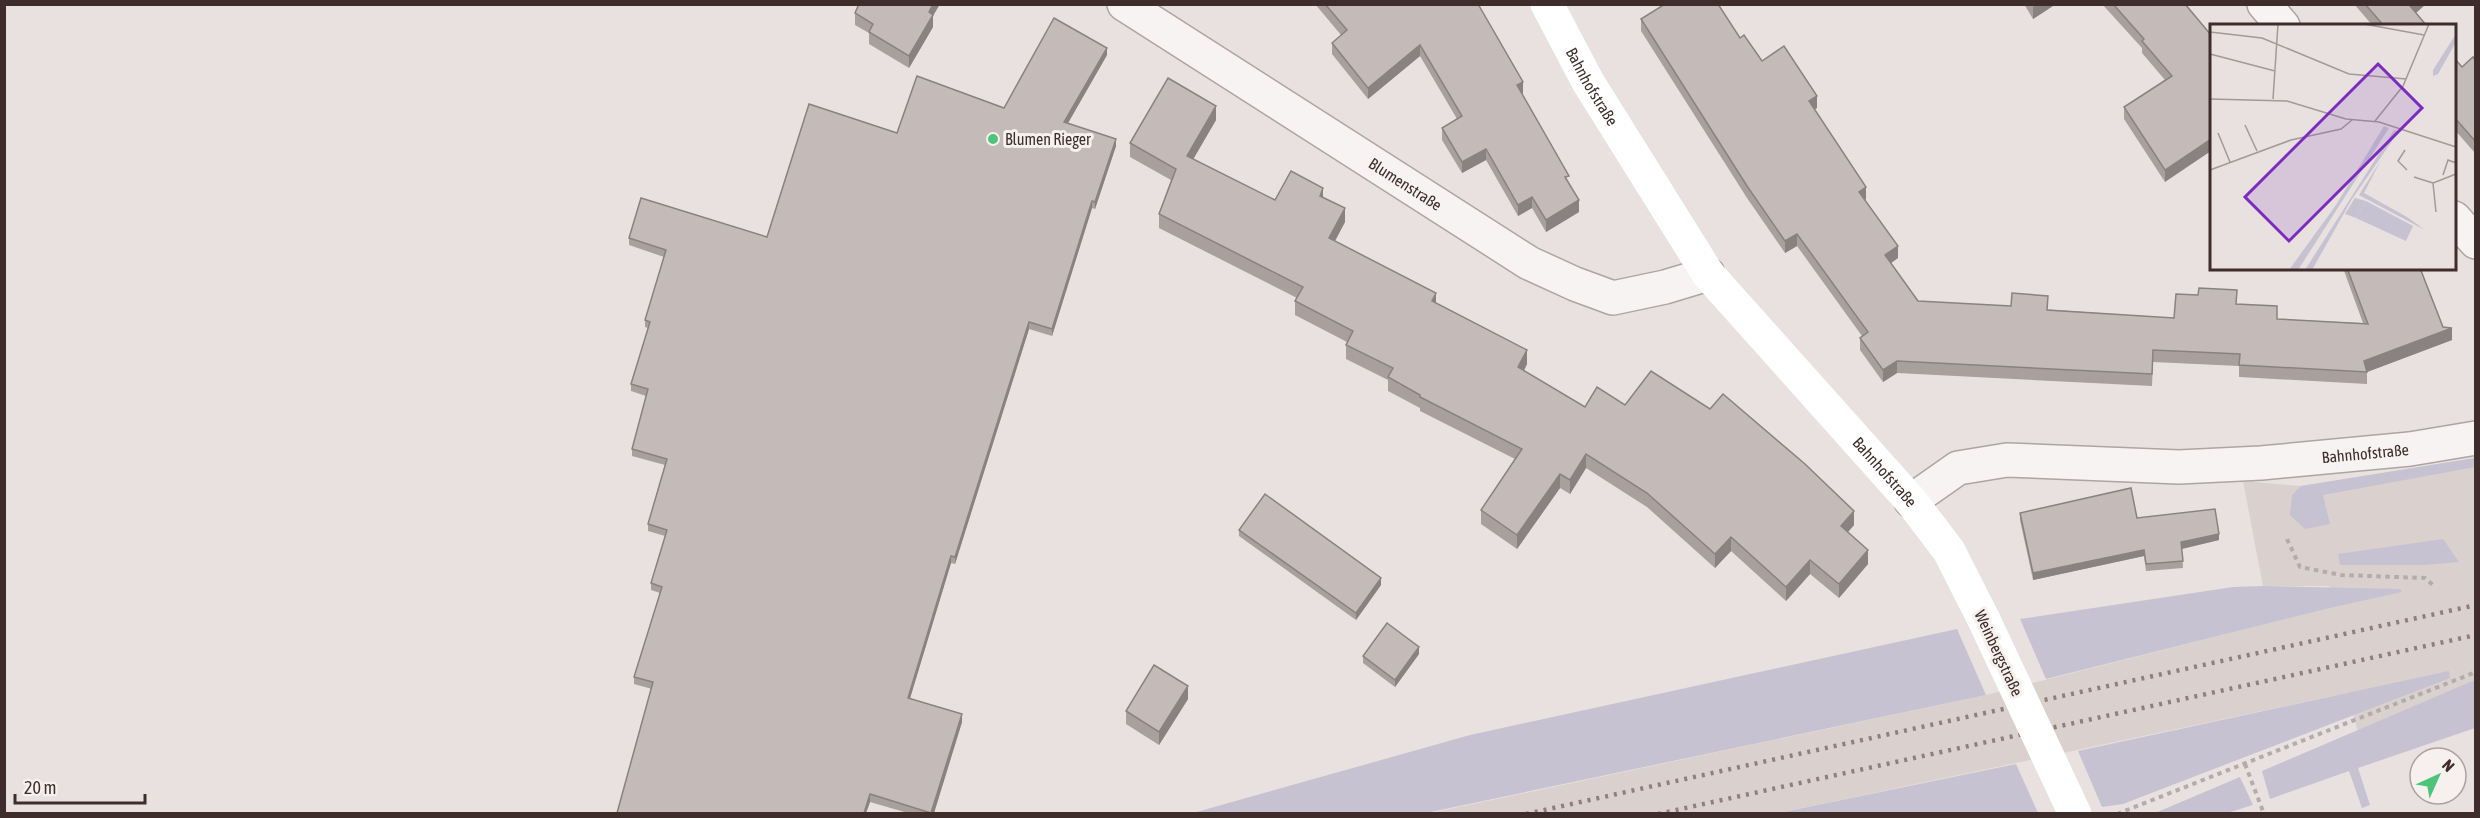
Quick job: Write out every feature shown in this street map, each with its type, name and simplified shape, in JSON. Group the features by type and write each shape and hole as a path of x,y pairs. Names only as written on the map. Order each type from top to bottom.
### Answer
{"street":[{"name":"Blumenstraße","path":"1124,4 1519,257 1547,272 1613,298 1665,287 1707,274"},
{"name":"Bahnhofstraße","path":"1547,4 1588,82 1707,274 1911,501 1958,468 2007,460 2179,467 2261,463 2410,449 2475,438"},
{"path":"2264,4 2281,24"},
{"path":"2456,220 2475,242"},
{"name":"Weinbergstraße","path":"1911,501 1949,551 2075,813"}],"path":[{"path":"2287,539 2300,567 2341,575 2425,578 2433,585"},
{"path":"2117,813 2475,672"},
{"path":"2245,764 2264,813"}],"shaded area":[{"path":"2475,458 2475,705 2360,739 2347,693 1779,813 1426,814 1986,695 2333,607 2329,586 2263,586 2243,481 2301,486"},
{"path":"2475,458 2475,467 2323,495 2330,524 2305,529 2290,515 2292,495 2301,486"},
{"path":"2443,539 2459,562 2426,565 2340,565 2338,554"},
{"path":"2233,587 2400,589 2402,592 2046,679 2020,619"},
{"path":"1957,629 1986,695 1426,813 1193,813 1470,735"},
{"path":"2449,671 2450,678 2123,804 2102,807 2078,751"},
{"path":"2475,680 2475,728 2422,746 2408,746 2408,751 2358,768 2370,805 2362,808 2349,771 2270,799 2262,771"},
{"path":"2016,764 2038,813 1779,813"},
{"path":"2240,777 2253,805 2227,813 2155,813"}],"building":[{"path":"859,4 933,4 929,12 933,15 909,56 869,32 873,24 855,13"},
{"path":"1325,4 1478,4 1523,82 1517,85 1569,176 1565,177 1579,200 1546,220 1532,197 1518,205 1486,149 1462,162 1442,128 1462,116 1420,45 1368,88 1332,43 1347,30"},
{"path":"1665,4 1718,4 1740,38 1744,35 1762,61 1784,46 1817,96 1809,101 1866,187 1859,192 1898,246 1885,255 1918,301 2011,306 2012,293 2048,296 2047,310 2174,318 2176,294 2198,295 2199,288 2237,290 2236,304 2277,306 2277,319 2368,324 2348,270 2421,270 2443,327 2452,328 2364,361 2367,372 2239,365 2240,354 2153,350 2152,374 1897,361 1883,370 1860,338 1868,332 1797,234 1785,241 1747,186 1641,19"},
{"path":"2113,4 2185,4 2210,34 2210,140 2165,170 2124,107 2172,76 2142,41 2144,39"},
{"path":"2365,4 2413,4 2410,6 2425,24 2382,24"},
{"path":"1054,18 1107,48 1064,122 1116,139 1095,202 1092,201 1052,329 1029,322 955,557 951,556 908,698 962,714 931,813 870,794 864,813 617,813 653,682 634,677 662,587 651,583 667,530 648,524 667,459 632,449 648,389 631,384 650,322 645,320 666,250 629,238 641,198 767,237 809,104 897,133 917,76 1004,108"},
{"path":"2473,57 2475,60 2475,141 2456,119 2456,60 2462,67"},
{"path":"1168,78 1216,106 1187,156 1275,200 1291,171 1323,188 1320,196 1345,208 1329,238 1436,293 1432,301 1527,350 1518,367 1585,407 1597,387 1625,405 1651,371 1710,409 1723,394 1805,464 1854,511 1841,526 1868,550 1839,584 1810,560 1786,587 1731,537 1715,554 1647,493 1586,454 1570,480 1560,474 1517,535 1481,510 1522,449 1420,397 1388,377 1393,368 1346,345 1353,331 1295,301 1303,287 1159,214 1176,169 1130,143"},
{"path":"2131,488 2137,518 2215,509 2219,534 2181,542 2183,561 2146,564 2144,550 2033,573 2020,513"},
{"path":"1265,494 1381,578 1356,613 1239,530"},
{"path":"1387,623 1419,647 1395,680 1363,656"},
{"path":"1154,665 1188,686 1159,732 1126,711"}],"railway":[{"path":"1526,814 2476,605"},
{"path":"1658,814 2476,635"}],"place":[{"name":"Blumen Rieger","path":"993,139"}]}
